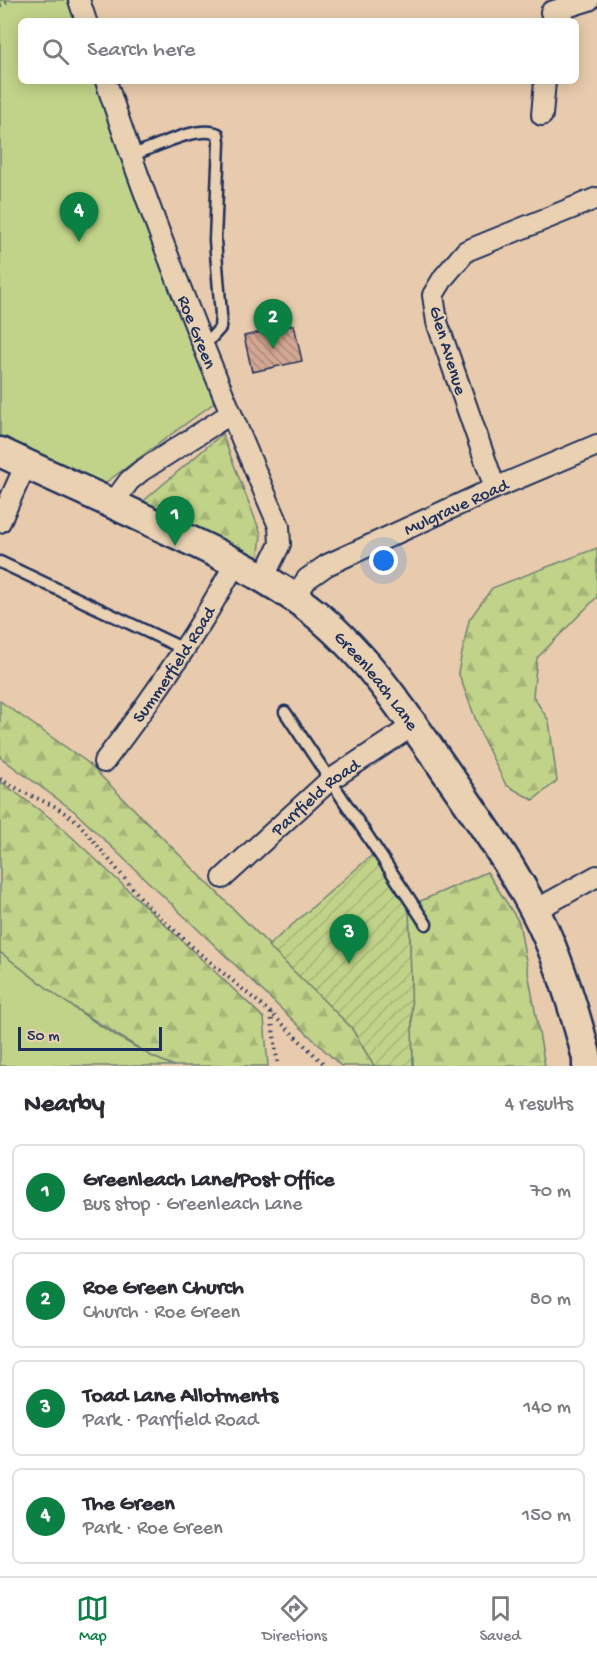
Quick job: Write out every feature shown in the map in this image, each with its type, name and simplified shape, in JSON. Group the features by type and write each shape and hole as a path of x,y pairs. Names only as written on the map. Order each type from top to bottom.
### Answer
{"street":[{"path":"552,11 589,0"},
{"name":"Roe Green","path":"107,84 130,156 230,414 279,526 280,544 263,579"},
{"path":"542,115 545,84"},
{"name":"Glen Avenue","path":"495,488 437,322 433,295 444,277 466,251 597,198"},
{"path":"113,504 118,494 141,471 230,414"},
{"name":"Mulgrave Road","path":"294,598 307,579 327,565 495,488 597,445"},
{"name":"Greenleach Lane","path":"0,452 236,562 294,598 322,618 345,639 369,666 414,725 515,876 555,956 571,998 587,1058 587,1066"},
{"path":"0,522 26,464"},
{"name":"Summerfield Road","path":"104,762 186,650 236,562"},
{"name":"Parrfield Road","path":"223,878 330,780 414,725"},
{"path":"534,911 597,876"}],"lane":[{"path":"130,156 197,132 210,131 218,134 215,240 221,315 220,328 204,346"},
{"path":"0,562 186,650"},
{"path":"285,712 426,924"}],"path":[{"path":"0,5 11,0"},
{"path":"0,779 54,806 77,821 145,903 198,952 271,1013 326,1066"},
{"path":"271,1013 278,1066"}],"green space":[{"path":"0,0 73,0 79,18 18,18 18,84 102,84 214,403 101,486 0,441"},
{"path":"222,434 261,534 258,563 140,504"},
{"path":"597,548 597,597 537,658 533,696 549,721 557,781 533,800 506,785 483,739 458,672 469,620 492,588"},
{"path":"0,701 87,762 351,1027 374,1066 341,1066 74,811 0,757"},
{"path":"0,781 57,823 264,1018 268,1066 174,1066 151,1056 64,1001 0,952"},
{"path":"372,855 409,906 413,1066 374,1066 351,1027 268,946"},
{"path":"487,872 519,922 545,1066 413,1066 409,906"},
{"path":"0,952 106,1029 174,1066 0,1066"}],"building":[{"path":"294,325 302,361 252,372 244,336"}],"place":[{"name":"The Green","path":"79,242"},
{"name":"Roe Green Church","path":"273,349"},
{"name":"Greenleach Lane/Post Office","path":"175,546"},
{"name":"Toad Lane Allotments","path":"349,964"}]}
